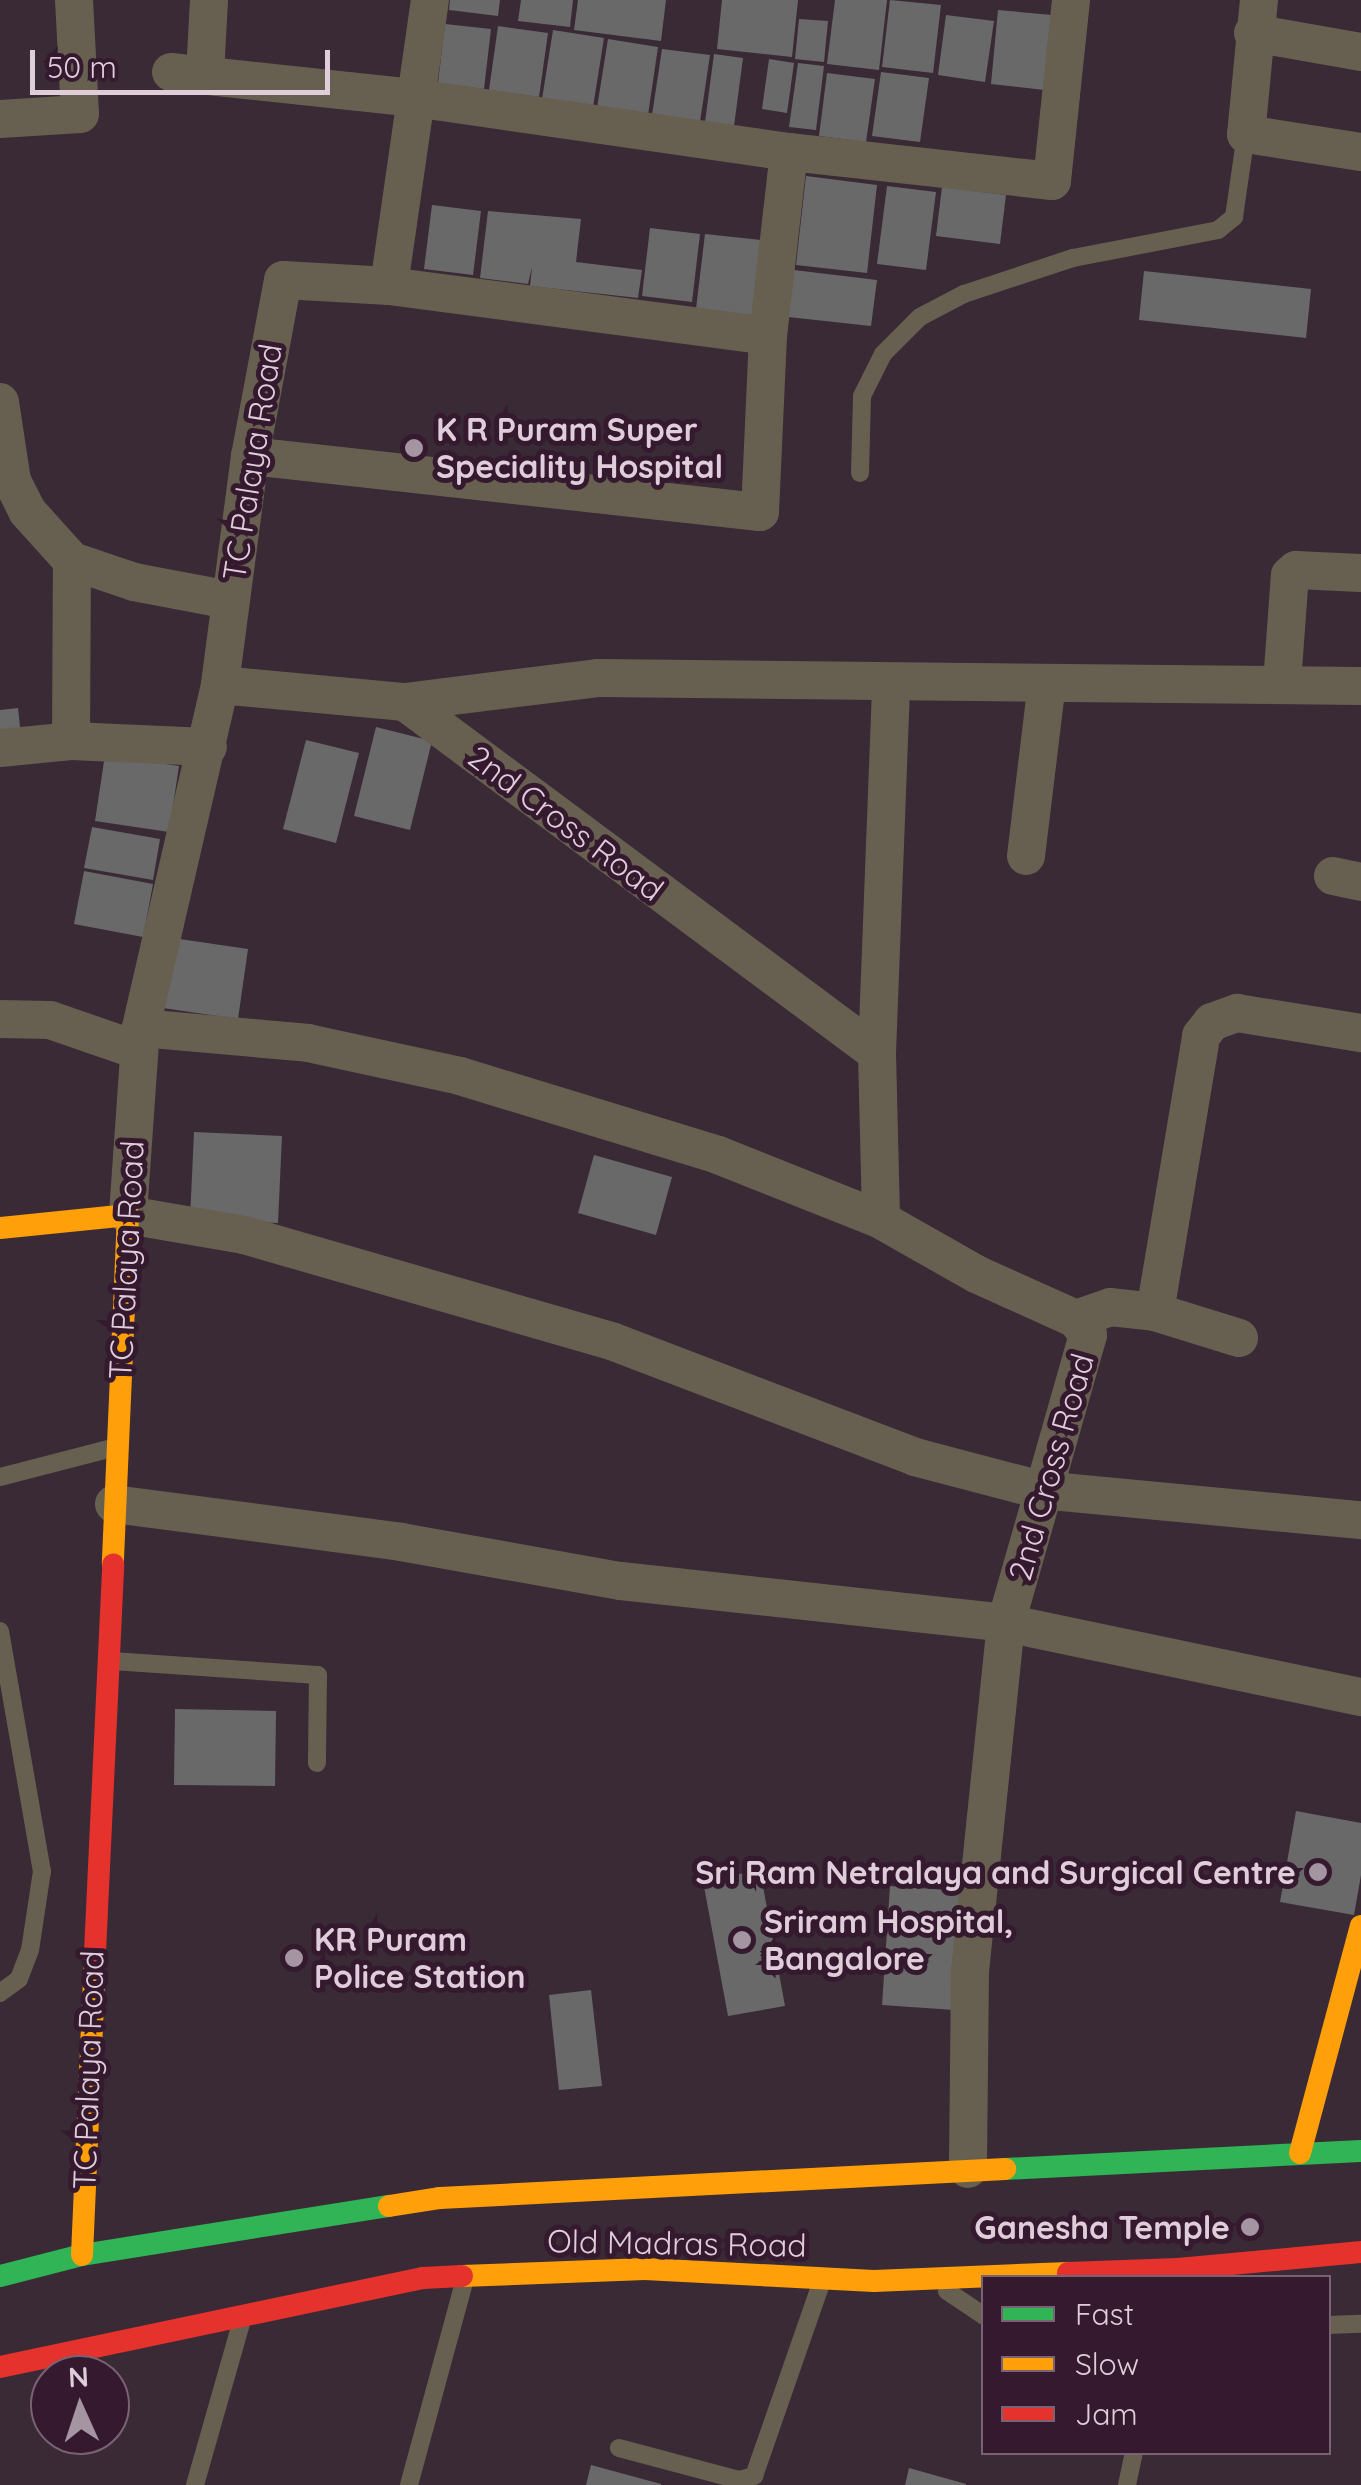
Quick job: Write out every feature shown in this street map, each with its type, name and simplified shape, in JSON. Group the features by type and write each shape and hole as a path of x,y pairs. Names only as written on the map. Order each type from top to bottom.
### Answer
{"main road":[{"path":"0,1228 128,1215"},
{"name":"TC Palaya Road","path":"82,2255 128,1215"},
{"path":"1300,2153 1361,1926"},
{"name":"Old Madras Road","path":"0,2276 82,2255 440,2198 1361,2151"},
{"name":"Old Madras Road","path":"1095,2275 1177,2273 1361,2252"},
{"name":"Old Madras Road","path":"0,2367 423,2278 645,2269 822,2278 981,2278"}],"street":[{"path":"0,119 80,114 74,0"},
{"path":"210,0 188,73 416,98 790,152 1052,181 1070,0"},
{"path":"430,0 389,286 768,336"},
{"path":"1356,147 1246,134 1256,16 1361,52"},
{"path":"250,456 760,512 768,336 790,152"},
{"name":"TC Palaya Road","path":"128,1215 139,1039 220,685 250,456 283,280 389,286"},
{"path":"0,402 12,482 27,511 72,561 134,582 229,600"},
{"path":"72,561 72,741"},
{"path":"1282,683 1290,575 1296,570 1361,573"},
{"path":"220,685 405,702 598,678 1361,686"},
{"path":"1026,856 1047,683"},
{"path":"881,1220 877,1053 890,684"},
{"name":"2nd Cross Road","path":"405,702 877,1053"},
{"path":"0,748 72,741 208,747"},
{"path":"1155,1312 1201,1036 1212,1022 1237,1013 1361,1033"},
{"name":"2nd Cross Road","path":"0,1019 50,1020 139,1039 308,1043 460,1076 718,1156 881,1220 976,1274 1076,1319 1088,1335 1006,1623 970,1972 968,2170"},
{"path":"128,1215 244,1235 614,1342 915,1457 1041,1490 1361,1520"},
{"path":"1076,1319 1110,1307 1155,1312 1240,1338"},
{"path":"114,1504 401,1542 621,1581 1006,1623 1361,1697"}],"lane":[{"path":"860,473 862,396 883,354 920,317 964,294 1073,258 1218,230 1234,217 1246,134"},
{"path":"0,1476 117,1446"},
{"path":"0,1631 42,1871 30,1950 19,1979 0,1994"},
{"path":"106,1661 318,1675 317,1764"},
{"path":"409,2485 466,2276"},
{"path":"619,2448 740,2480 754,2476 822,2278"},
{"path":"931,2279 981,2314"},
{"path":"195,2485 244,2314"},
{"path":"1331,2325 1361,2324"},
{"path":"1127,2485 1133,2455"}],"building":[{"path":"450,0 500,0 498,16 449,10"},
{"path":"521,0 573,0 570,27 518,21"},
{"path":"578,0 666,0 661,41 574,30"},
{"path":"722,0 798,0 792,57 717,49"},
{"path":"835,0 887,0 879,70 827,64"},
{"path":"890,0 941,5 933,73 882,67"},
{"path":"998,10 1052,15 1044,90 991,84"},
{"path":"946,15 994,21 985,82 938,75"},
{"path":"799,19 828,21 824,62 795,59"},
{"path":"445,24 491,29 484,89 438,83"},
{"path":"498,26 548,33 539,97 489,90"},
{"path":"553,30 604,38 593,107 542,99"},
{"path":"608,39 658,47 648,115 597,108"},
{"path":"662,49 710,55 700,122 652,115"},
{"path":"714,54 743,58 734,126 705,122"},
{"path":"769,59 794,63 787,113 762,109"},
{"path":"798,63 824,66 816,130 789,127"},
{"path":"881,72 929,78 920,142 872,136"},
{"path":"827,73 875,79 866,142 819,136"},
{"path":"806,176 877,185 867,273 796,265"},
{"path":"887,186 936,192 926,270 877,264"},
{"path":"942,187 1006,195 1000,244 936,236"},
{"path":"432,205 481,211 473,275 424,269"},
{"path":"488,211 581,219 576,262 642,270 638,298 530,286 532,267 528,284 480,278"},
{"path":"650,228 700,234 692,302 642,296"},
{"path":"705,234 761,240 752,315 696,309"},
{"path":"794,270 877,280 871,326 788,317"},
{"path":"1144,271 1311,289 1306,338 1139,320"},
{"path":"18,708 21,736 0,738 0,710"},
{"path":"376,727 432,741 410,830 354,816"},
{"path":"306,740 359,753 336,843 283,829"},
{"path":"105,755 179,766 169,832 95,821"},
{"path":"92,827 160,839 153,880 84,868"},
{"path":"84,871 153,884 143,937 74,924"},
{"path":"173,938 248,949 238,1019 163,1008"},
{"path":"194,1132 282,1136 278,1223 190,1219"},
{"path":"594,1155 672,1177 656,1235 578,1213"},
{"path":"175,1709 276,1711 275,1786 174,1785"},
{"path":"1296,1811 1361,1823 1361,1875 1354,1915 1280,1902"},
{"path":"760,1870 785,2006 728,2016 703,1881"},
{"path":"890,1886 962,1891 954,2010 882,2005"},
{"path":"591,1990 602,2086 559,2090 549,1995"},
{"path":"591,2465 661,2484 661,2485 586,2485"},
{"path":"909,2468 966,2484 966,2485 905,2485"}],"traffic: fast":[{"path":"1005,2169 1361,2151"},
{"path":"0,2276 82,2255 389,2206"}],"traffic: slow":[{"path":"0,1228 128,1215 113,1564"},
{"path":"1300,2153 1361,1926"},
{"path":"82,2255 95,1952"},
{"path":"389,2206 440,2198 1005,2169"},
{"path":"462,2276 645,2269 874,2281 981,2277"},
{"path":"1020,2275 1068,2273"}],"traffic: jam":[{"path":"95,1952 113,1564"},
{"path":"1068,2273 1178,2269 1361,2252"},
{"path":"0,2367 423,2278 462,2276"}],"place":[{"name":"K R Puram Super Speciality Hospital","path":"414,448"},
{"name":"Sri Ram Netralaya and Surgical Centre","path":"1318,1872"},
{"name":"Sriram Hospital, Bangalore","path":"742,1940"},
{"name":"KR Puram Police Station","path":"294,1958"},
{"name":"Ganesha Temple","path":"1250,2227"}]}
